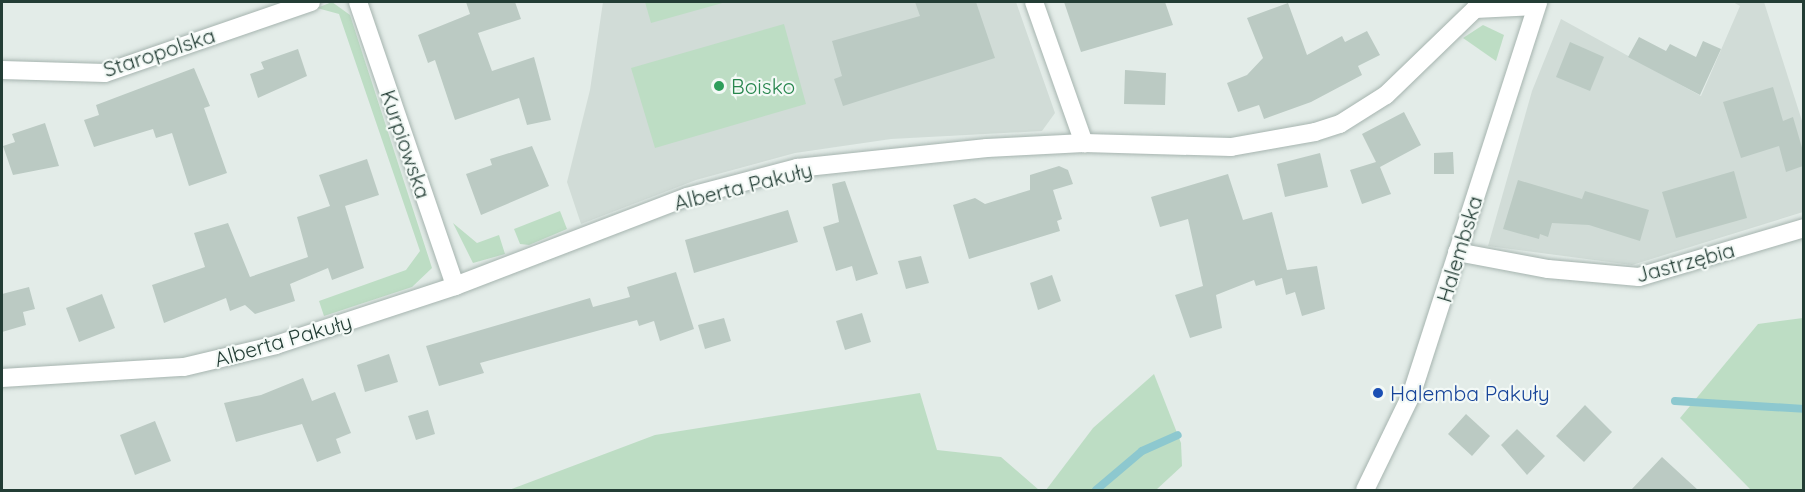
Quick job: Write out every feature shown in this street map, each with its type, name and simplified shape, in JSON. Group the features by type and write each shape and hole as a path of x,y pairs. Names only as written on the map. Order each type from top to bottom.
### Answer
{"street":[{"name":"Staropolska","path":"2,70 105,73 311,2"},
{"name":"Kurpiowska","path":"358,2 455,286"},
{"path":"1034,2 1084,143"},
{"name":"Alberta Pakuły","path":"2,378 184,368 317,334 455,286 687,197 797,168 987,148 1084,143 1230,147 1315,132 1340,124 1386,95 1474,9 1537,4"},
{"name":"Halembska","path":"1365,490 1403,415 1537,4"},
{"name":"Jastrzębia","path":"1457,252 1548,269 1639,277 1803,228"}],"shaded area":[{"path":"603,2 1016,2 1055,113 1042,131 891,139 795,153 696,180 581,224 567,182 590,90"},
{"path":"1733,2 1764,2 1803,124 1803,212 1632,265 1488,246 1532,91 1561,19 1701,96 1740,6"}],"green space":[{"path":"332,2 350,15 432,268 412,287 324,316 319,301 406,270 420,251 339,14 317,8"},
{"path":"645,2 726,2 651,23"},
{"name":"Boisko","path":"784,24 806,104 655,148 631,68"},
{"path":"1483,25 1504,35 1496,61 1463,38"},
{"path":"560,211 567,229 529,245 520,244 514,229"},
{"path":"453,223 477,243 499,235 505,254 473,263"},
{"path":"1803,318 1803,490 1751,490 1680,418 1758,324"},
{"path":"1154,374 1181,443 1182,466 1156,490 1046,490 1093,428"},
{"path":"920,393 937,450 1001,457 1039,490 509,490 655,435"}],"building":[{"path":"466,2 515,2 521,19 478,33 492,71 534,57 551,120 527,125 519,98 455,120 435,60 428,63 418,35 470,14"},
{"path":"915,2 976,2 995,58 843,106 834,79 842,76 832,41 920,16"},
{"path":"1064,2 1165,2 1173,25 1081,52"},
{"path":"1288,3 1307,55 1342,36 1345,42 1367,31 1380,55 1358,66 1362,75 1311,102 1264,119 1259,105 1238,112 1227,83 1247,75 1263,58 1247,18"},
{"path":"1639,37 1666,51 1670,44 1696,57 1703,41 1721,49 1700,95 1628,57"},
{"path":"1570,42 1604,57 1590,91 1556,77"},
{"path":"298,49 307,76 258,98 250,74 264,69 261,62"},
{"path":"194,68 210,106 204,108 227,173 189,186 172,133 156,138 153,129 94,147 84,120 99,115 96,105"},
{"path":"1125,70 1166,73 1165,105 1124,104"},
{"path":"1773,87 1783,121 1793,117 1803,151 1803,166 1786,172 1779,146 1741,158 1723,102"},
{"path":"1404,112 1421,145 1380,167 1391,194 1362,204 1350,170 1376,162 1362,134"},
{"path":"45,123 59,166 13,175 3,146 15,142 12,134"},
{"path":"532,146 549,186 481,215 466,174 492,165 490,159"},
{"path":"1453,152 1454,174 1434,174 1434,153"},
{"path":"1320,153 1328,187 1285,197 1277,164"},
{"path":"367,159 379,195 345,206 364,268 332,280 328,268 290,284 295,301 255,314 245,305 230,311 226,298 164,323 152,285 205,267 194,233 228,223 250,277 308,257 297,217 330,206 319,175"},
{"path":"1059,166 1068,170 1073,184 1053,190 1062,219 1057,221 1060,231 969,259 953,205 975,198 985,204 1030,190 1030,175"},
{"path":"1734,171 1747,218 1676,238 1662,192"},
{"path":"1228,174 1243,220 1272,212 1287,270 1317,266 1325,309 1302,316 1295,292 1286,295 1282,278 1256,286 1254,280 1216,295 1222,328 1190,338 1175,295 1203,286 1188,219 1160,227 1151,197"},
{"path":"1518,180 1582,199 1585,191 1649,210 1640,241 1589,225 1552,223 1548,237 1540,234 1539,239 1503,229"},
{"path":"845,181 878,274 856,281 852,266 836,271 823,227 839,222 832,184"},
{"path":"788,210 798,242 694,273 685,240"},
{"path":"921,256 929,283 906,289 898,261"},
{"path":"676,272 694,329 660,341 654,321 639,326 637,320 480,363 484,373 439,386 426,346 590,298 593,307 630,297 627,287"},
{"path":"1052,275 1061,301 1038,310 1030,283"},
{"path":"29,287 35,309 23,312 26,325 2,332 2,294"},
{"path":"102,294 115,328 79,342 66,308"},
{"path":"862,313 871,342 845,350 836,321"},
{"path":"724,318 731,341 705,349 698,325"},
{"path":"389,354 398,382 365,392 357,365"},
{"path":"303,378 312,401 335,392 351,433 336,439 341,453 317,462 302,424 236,442 224,403 261,395"},
{"path":"1585,405 1612,432 1584,462 1556,436"},
{"path":"428,410 435,434 416,440 408,416"},
{"path":"1466,414 1490,436 1472,456 1448,434"},
{"path":"155,421 171,461 135,475 120,435"},
{"path":"1517,429 1545,456 1527,475 1501,445"},
{"path":"1662,457 1687,480 1698,490 1631,490"}],"waterway":[{"path":"1675,401 1804,409"},
{"path":"1096,490 1142,451 1178,435"}],"place":[{"name":"Boisko","path":"719,86"},
{"name":"Halemba Pakuły","path":"1378,393"}]}
